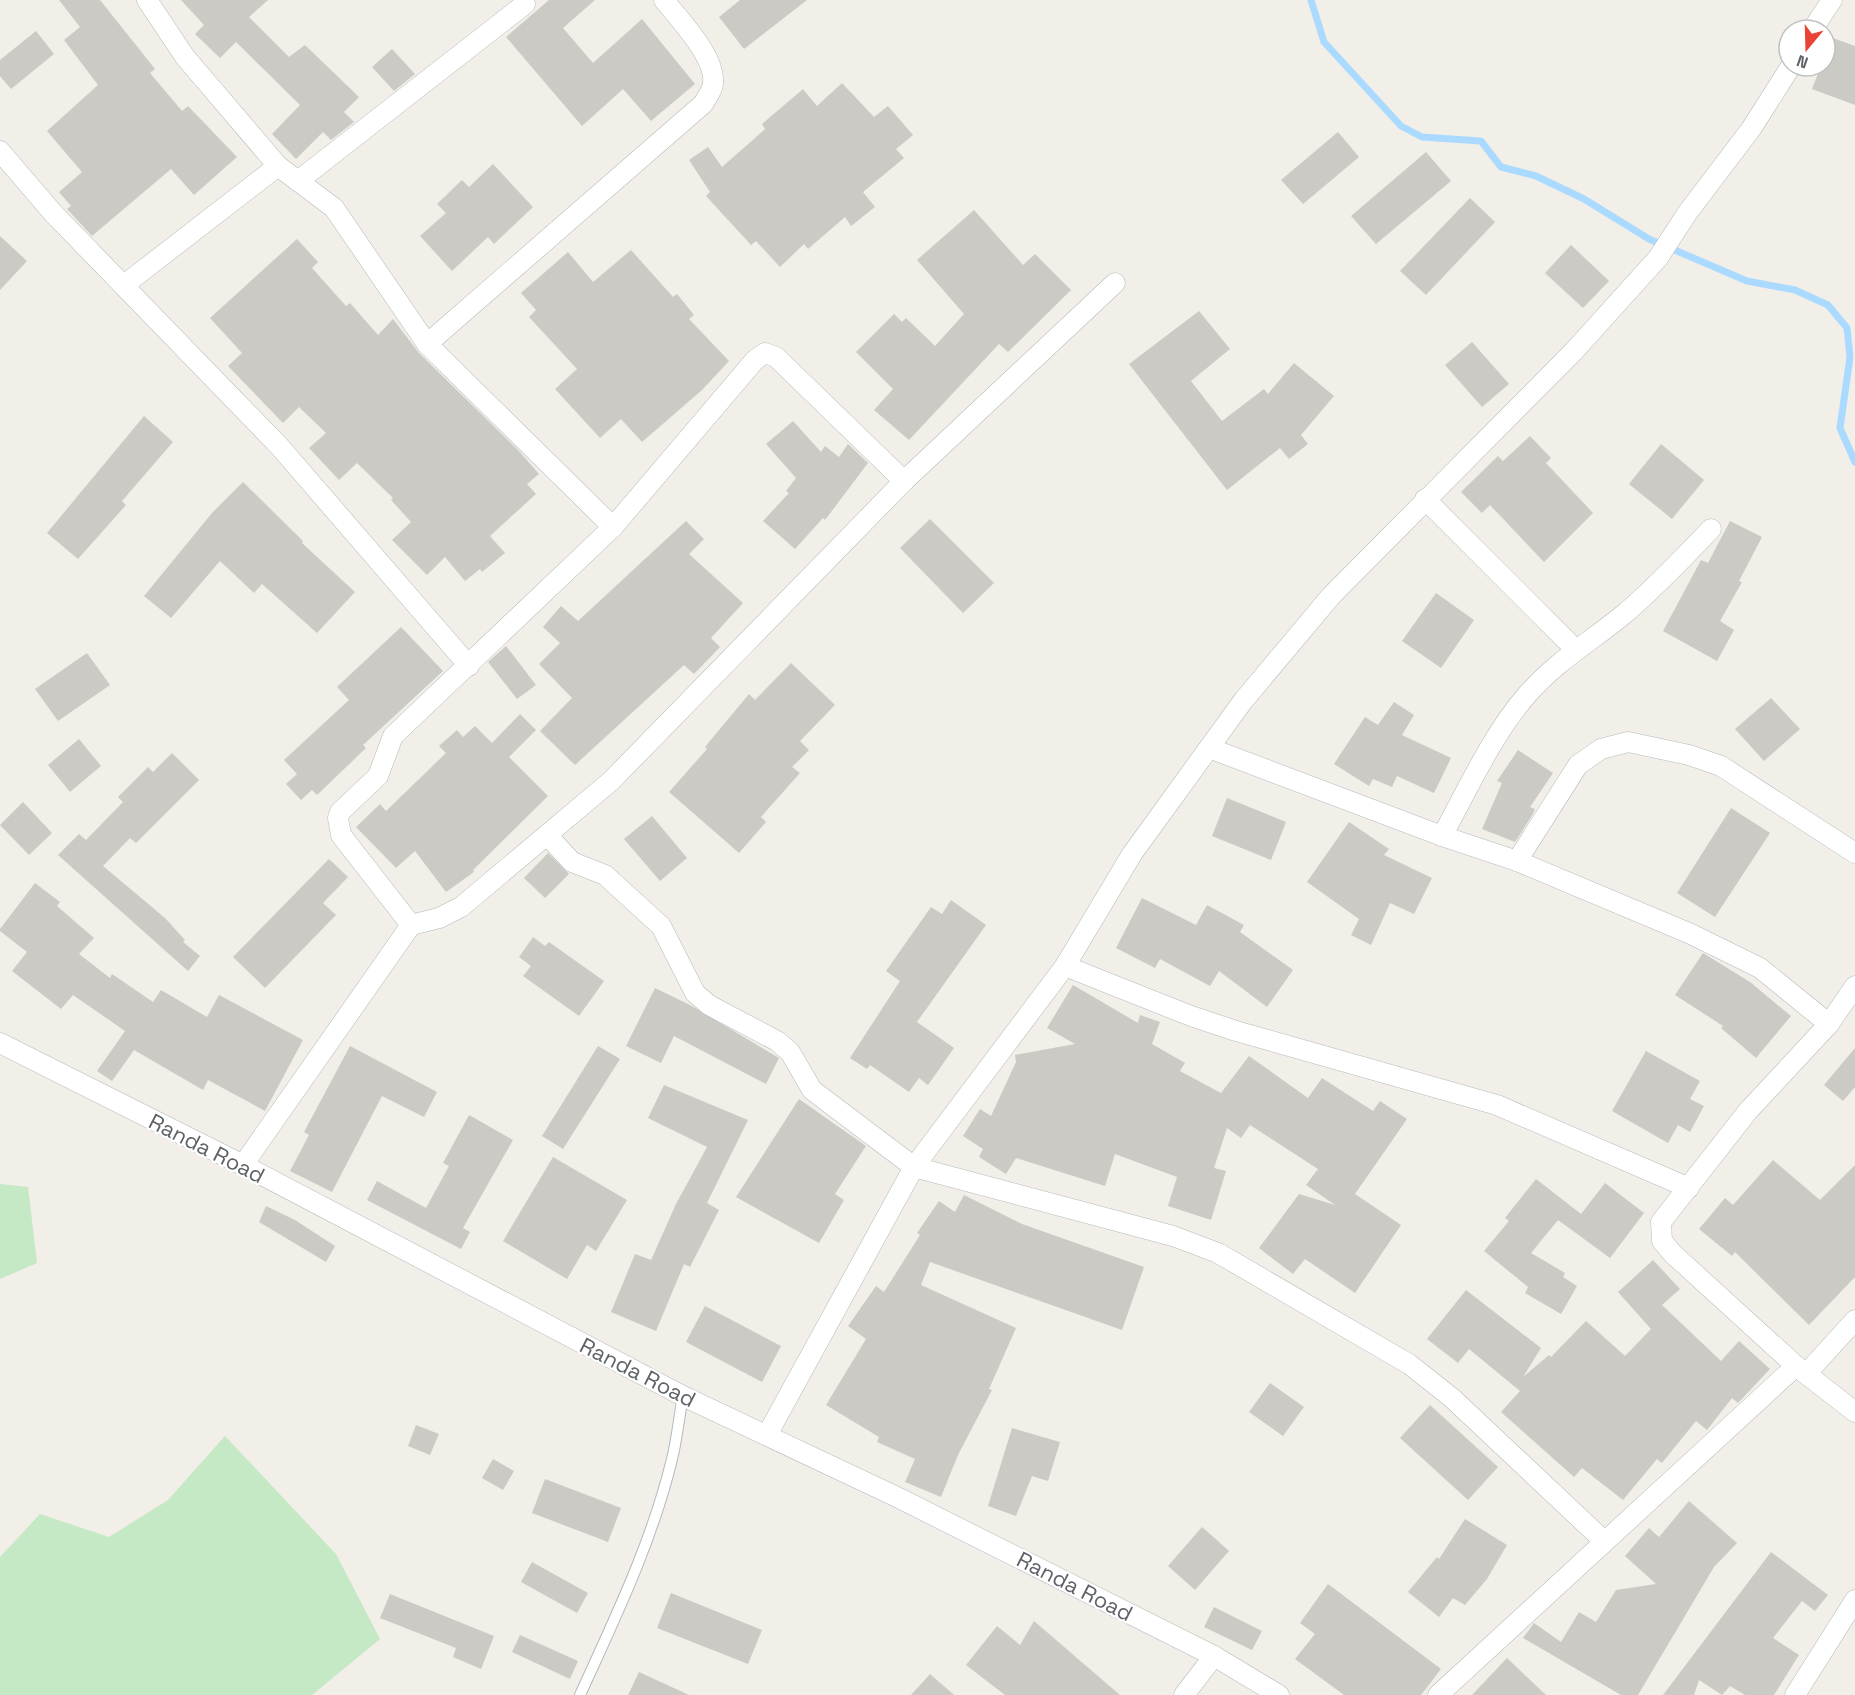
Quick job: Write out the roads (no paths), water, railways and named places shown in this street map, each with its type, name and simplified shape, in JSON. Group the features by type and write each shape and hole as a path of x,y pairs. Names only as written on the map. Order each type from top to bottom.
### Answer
{"street":[{"path":"147,0 184,57 278,166 334,208 427,344 613,526"},
{"path":"427,344 703,104 713,86 711,66 698,42 664,0"},
{"path":"1820,18 1832,0"},
{"path":"298,181 525,4"},
{"path":"767,1435 914,1167 1065,966 1132,854 1243,701 1331,596 1574,351 1658,258 1751,129 1783,78"},
{"path":"0,151 53,213 280,447 469,666"},
{"path":"124,285 278,166"},
{"path":"243,1166 411,924 439,918 461,907 611,781 904,481 1115,283"},
{"path":"411,924 341,835 338,818 352,799 378,776 393,736 469,666 613,526 748,368 765,352 776,357 904,481"},
{"path":"1425,500 1575,649"},
{"path":"1442,836 1505,726 1526,696 1575,649 1621,617 1651,591 1711,529"},
{"path":"1517,861 1578,765 1601,750 1628,742 1689,755 1721,766 1855,853"},
{"path":"1209,748 1442,836 1517,861 1691,934 1760,968 1829,1024"},
{"path":"547,834 573,862 605,875 661,926 695,993 709,1005 777,1041 790,1052 812,1090 914,1167 1173,1236 1218,1253 1409,1364 1452,1398 1604,1541"},
{"path":"1065,966 1213,1024 1497,1105 1689,1188"},
{"path":"1855,986 1829,1024 1748,1112 1661,1222 1662,1241 1801,1370 1855,1412"},
{"name":"Randa Road","path":"0,1043 243,1166 682,1396 899,1498 1214,1656 1279,1695"},
{"path":"1438,1695 1604,1541 1801,1370 1855,1320"},
{"path":"1796,1695 1855,1600"},
{"path":"1184,1695 1214,1656"}],"lane":[{"path":"580,1695 631,1585 651,1527 673,1459 682,1396"}],"waterway":[{"path":"1311,0 1324,42 1401,126 1422,137 1481,141 1501,167 1536,176 1584,199 1649,239 1747,281 1795,290 1828,305 1847,328 1850,357 1840,428 1855,462"}]}
